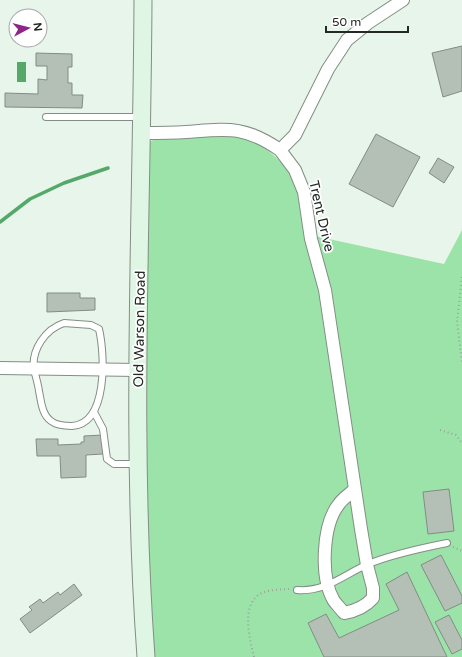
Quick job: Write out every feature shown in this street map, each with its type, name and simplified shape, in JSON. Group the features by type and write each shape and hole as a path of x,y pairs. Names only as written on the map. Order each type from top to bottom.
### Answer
{"street":[{"name":"Old Warson Road","path":"143,0 138,370 143,608 146,657"},
{"path":"280,150 295,135 328,69 347,40 368,23 403,0"},
{"name":"Trent Drive","path":"142,125 184,132 226,129 240,130 267,140 280,150 295,170 304,192 311,239 325,290 367,565 373,588 373,598 367,605 355,612 344,613 334,600 329,586"},
{"path":"0,368 138,370"},
{"path":"329,586 325,557 327,528 338,504 355,489"}],"lane":[{"path":"46,117 142,125"},
{"path":"64,323 91,325 99,329 104,359 96,409 88,420 79,426 66,426 51,421 43,410 34,368 37,349 45,335 54,326 64,323"},
{"path":"94,412 103,429 107,459 114,464 139,464"},
{"path":"297,590 318,589 329,586 367,565 424,548 447,543"}],"path":[{"path":"462,277 457,322 462,362"},
{"path":"440,430 456,435 462,443"},
{"path":"254,657 249,625 251,604 256,596 272,590 297,590"}],"shaded area":[{"path":"17,62 26,62 26,82 17,82"},
{"path":"215,135 237,136 247,139 266,149 275,156 289,172 300,197 306,234 444,264 462,230 462,657 152,657 145,550 147,150 151,141 158,138 192,138"}],"building":[{"path":"462,46 462,91 443,97 432,53"},
{"path":"36,53 72,54 72,67 68,67 68,83 72,83 72,95 83,95 82,108 5,107 5,93 38,94 38,79 47,80 47,66 36,66"},
{"path":"376,134 420,157 393,207 349,184"},
{"path":"438,158 454,167 444,183 429,173"},
{"path":"47,293 80,293 80,298 95,298 95,310 47,312"},
{"path":"103,435 103,454 86,455 86,477 61,478 60,456 37,456 36,439 58,439 58,445 81,444 81,442 84,442 84,436"},
{"path":"449,489 454,531 428,534 423,492"},
{"path":"441,555 462,596 462,603 445,611 421,565"},
{"path":"407,572 447,657 324,657 308,623 326,614 339,638 399,610 386,584"},
{"path":"74,584 82,595 30,633 20,619 32,610 29,607 40,599 43,603 58,592 60,595"},
{"path":"449,615 462,640 462,649 452,654 435,622"}],"waterway":[{"path":"0,222 30,199 64,183 108,168"}]}
